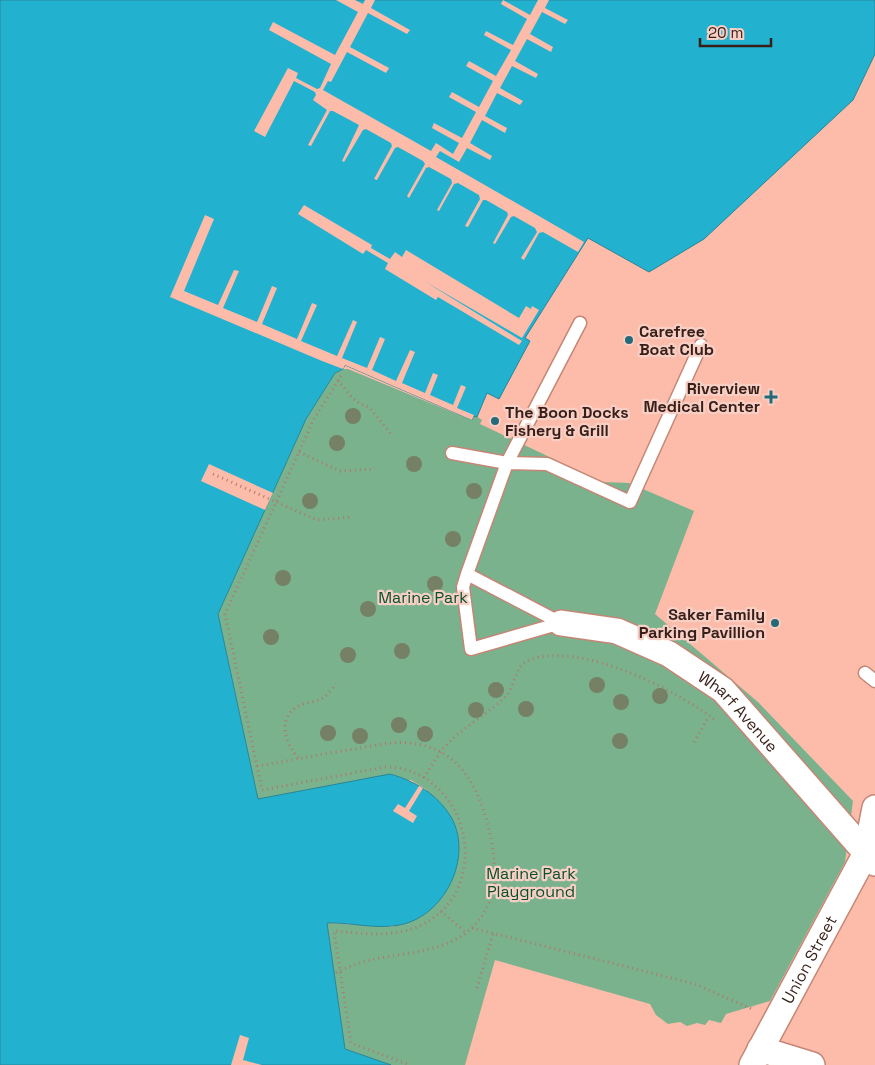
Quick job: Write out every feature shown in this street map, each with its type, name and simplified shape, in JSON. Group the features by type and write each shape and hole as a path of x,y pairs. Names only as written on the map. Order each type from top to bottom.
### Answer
{"street":[{"name":"Wharf Avenue","path":"561,623 618,632 669,654 723,690 870,858"},
{"name":"Union Street","path":"756,1057 870,858 875,808"},
{"path":"756,1057 812,1065"}],"lane":[{"path":"561,623 471,649 463,587 507,463 580,323"},
{"path":"452,453 507,463 547,464 630,502 701,345"},
{"path":"467,574 561,623"},
{"path":"865,673 875,682"}],"path":[{"path":"391,434 369,408 352,398 340,378 314,419 225,614 262,790 385,767 397,767 424,778 448,799 459,815 464,832 466,850 460,882 441,911 417,927 403,931 385,934 334,931 351,1044 410,1065"},
{"path":"299,452 340,471 375,469"},
{"path":"213,474 317,520 353,517"},
{"path":"424,778 440,753 507,694 515,673 522,664 530,659 541,657 573,658 614,667 670,691 722,726"},
{"path":"298,758 288,746 284,734 288,715 299,706 323,698 336,684"},
{"path":"694,742 709,716"},
{"path":"257,766 380,745 410,743 430,748 450,758 467,775 477,791 486,814 496,867 495,888 486,910 472,928 455,939 424,950 366,961 334,973"},
{"path":"441,911 466,932"},
{"path":"472,928 695,984 775,1021"},
{"path":"477,988 493,934"}],"green space":[{"name":"Marine Park","path":"348,369 471,420 474,415 482,420 480,424 602,482 629,483 694,511 655,614 759,703 853,801 845,862 770,1001 726,1014 721,1023 709,1020 705,1025 697,1023 687,1026 680,1022 668,1024 656,1015 650,1004 495,960 465,1065 391,1065 345,1049 327,923 393,927 427,790 411,780 258,799 218,614 306,419 335,373"}],"water":[{"path":"0,0 875,0 875,54 853,100 704,239 649,272 588,238 525,338 530,341 499,399 487,393 477,417 474,416 472,420 345,365 343,369 335,373 306,419 218,614 258,799 390,774 408,780 432,795 451,817 457,832 459,847 458,863 453,878 446,892 424,915 410,922 389,926 327,923 345,1049 391,1065 0,1065"}],"pier":[{"path":"336,0 355,0 363,4 365,0 375,0 371,8 410,30 407,34 368,13 350,47 389,68 386,73 347,52 331,82 328,81 323,90 431,151 436,143 453,154 459,143 432,128 434,123 462,138 476,112 449,97 452,92 479,107 493,81 466,66 469,61 496,76 511,50 484,35 486,31 513,45 527,19 501,4 503,0 530,15 538,0 549,0 545,8 568,20 565,24 542,12 530,34 553,47 551,52 527,39 515,61 538,74 536,78 512,66 500,88 523,101 520,105 497,93 485,116 507,128 505,133 482,120 470,143 492,156 490,160 467,148 459,162 440,151 436,157 584,242 578,252 543,232 539,233 524,260 521,258 537,232 535,228 514,216 511,217 495,244 493,243 508,215 507,212 483,200 468,227 465,226 480,199 479,195 458,183 454,184 439,211 437,210 452,183 451,179 429,167 426,168 409,198 407,196 425,164 398,147 395,148 377,180 374,179 392,146 391,143 366,129 363,130 344,162 342,161 359,125 333,111 330,111 311,146 308,145 327,110 313,100 316,95 315,92 294,81 265,137 254,131 288,68 298,73 296,78 317,89 320,88 331,64 269,30 273,22 335,55 358,12"},
{"path":"304,205 372,245 371,248 390,259 395,252 402,257 406,250 519,318 526,306 531,309 532,306 539,310 522,338 424,281 522,341 519,345 438,297 436,300 385,269 388,263 366,250 363,254 298,214"},
{"path":"205,215 214,219 184,291 218,305 234,270 239,271 223,308 257,322 272,286 277,288 262,324 297,339 312,303 317,305 301,341 337,356 353,320 357,322 342,358 367,368 380,337 385,339 372,370 396,381 410,350 415,352 402,383 425,393 433,373 438,375 430,395 453,405 461,385 466,387 457,408 474,415 472,420 345,365 343,369 322,361 170,297"},
{"path":"209,464 273,493 265,510 201,481"},
{"path":"419,786 423,788 409,811 417,816 413,823 393,811 398,804 405,808"},
{"path":"240,1035 249,1038 243,1060 262,1065 231,1065"}],"place":[{"name":"Carefree Boat Club","path":"629,340"},
{"name":"Riverview Medical Center","path":"771,397"},
{"name":"The Boon Docks Fishery & Grill","path":"495,421"},
{"name":"Saker Family Parking Pavillion","path":"775,623"}],"park label":[{"name":"Marine Park Playground","path":"531,882"}]}
